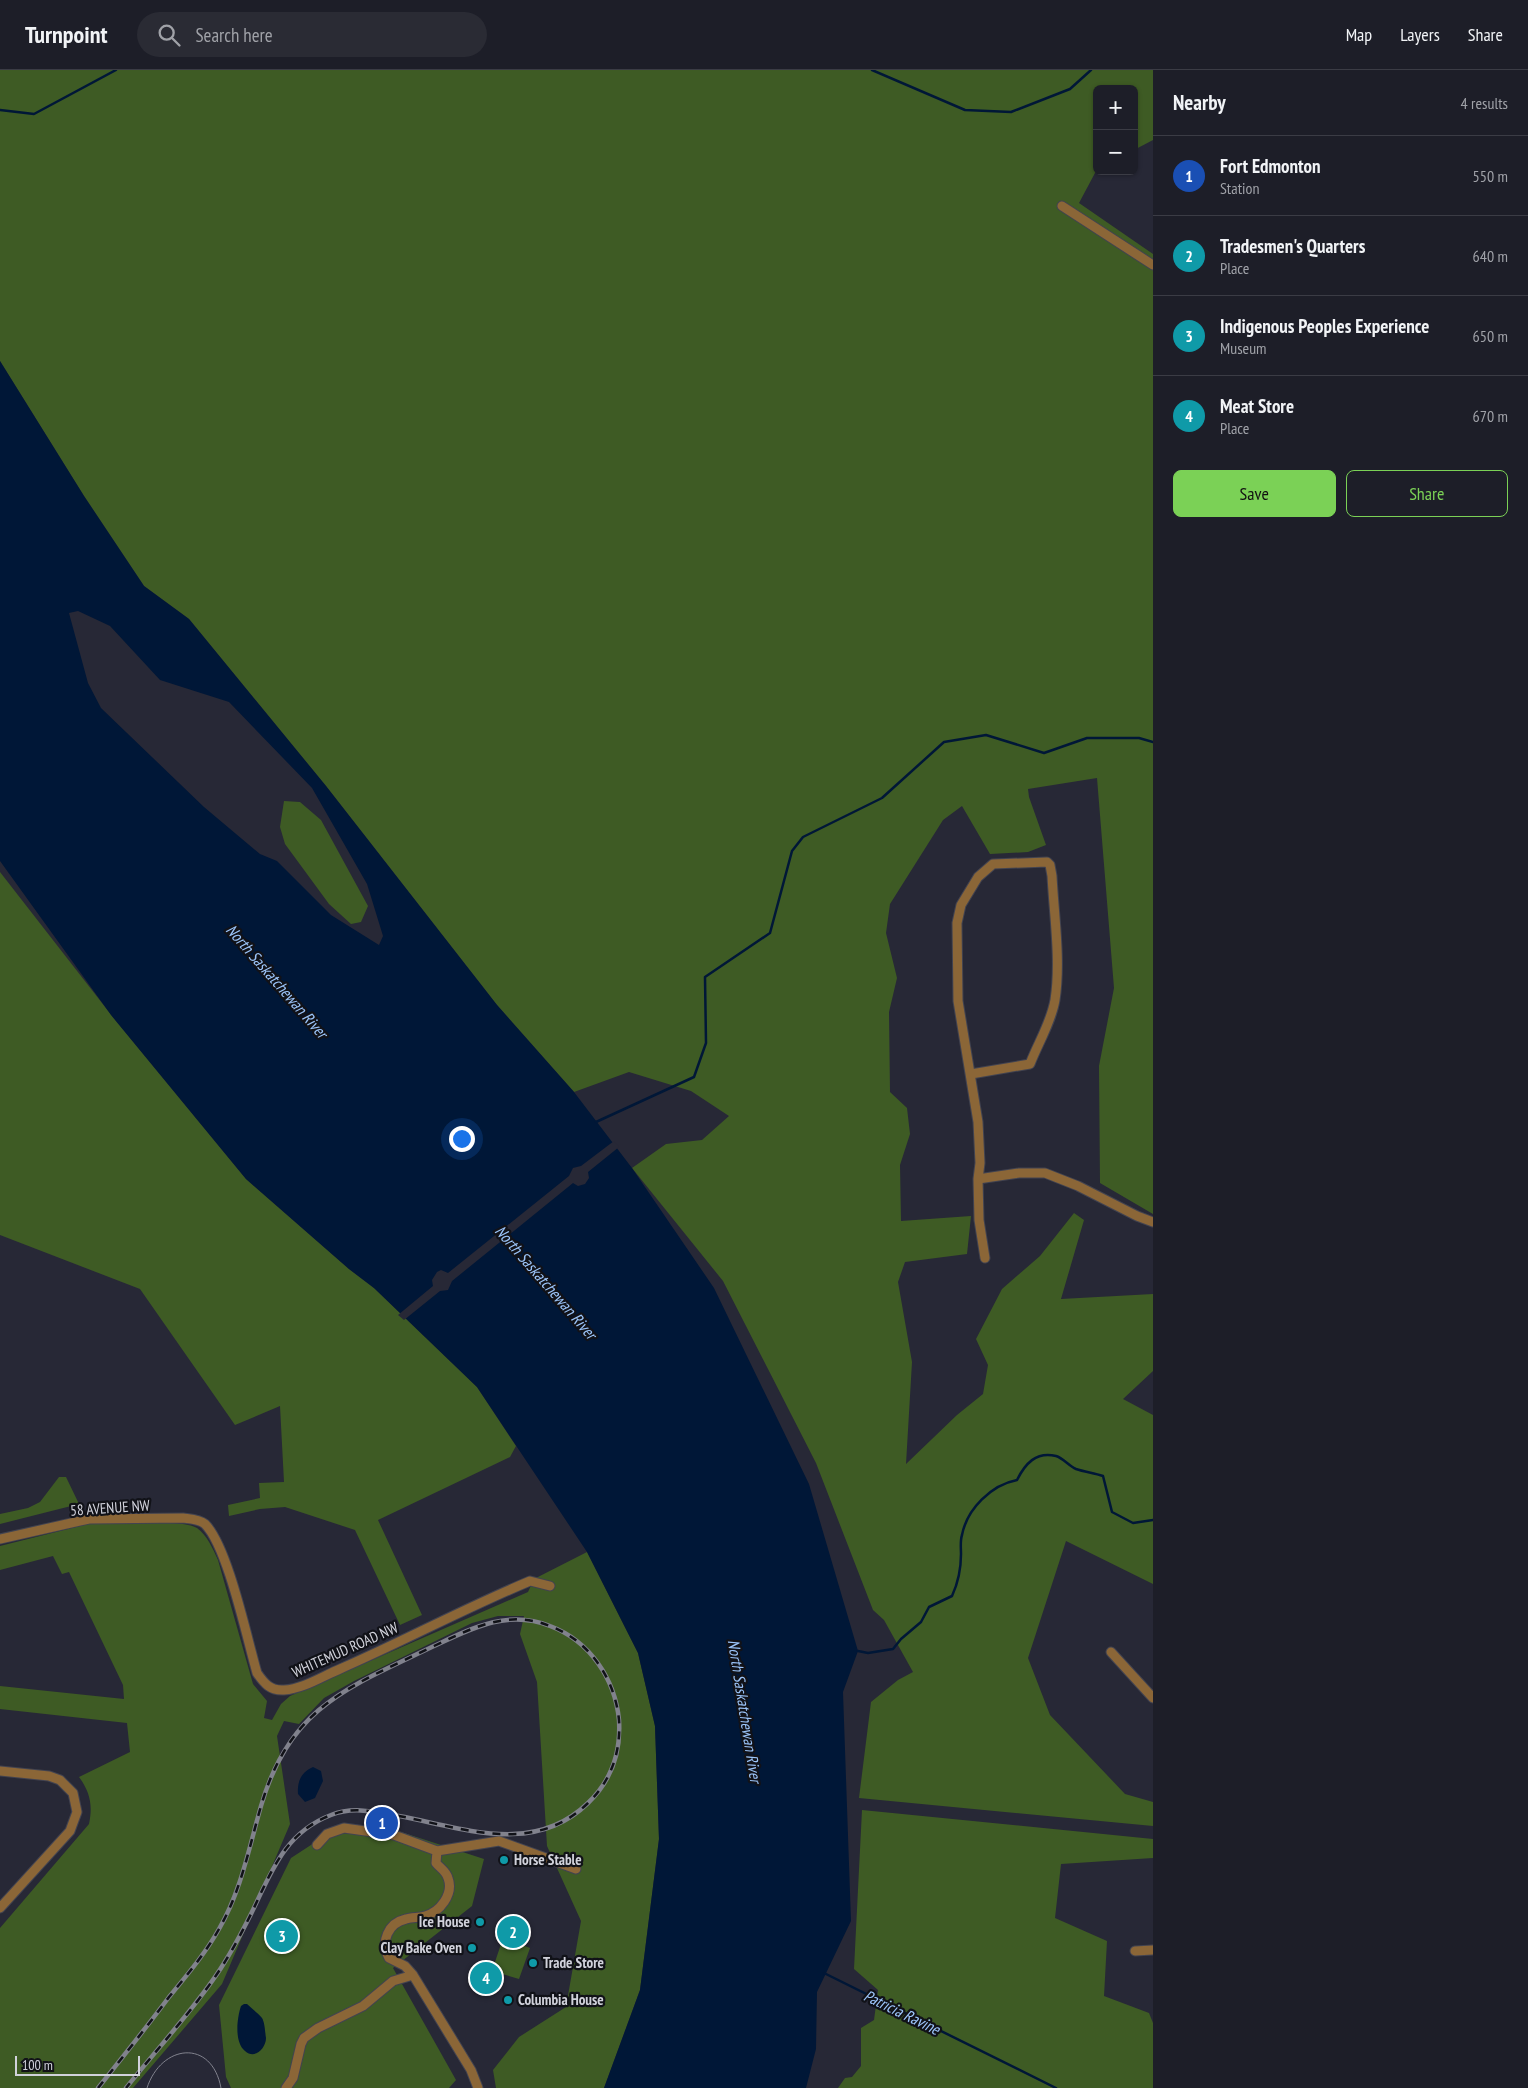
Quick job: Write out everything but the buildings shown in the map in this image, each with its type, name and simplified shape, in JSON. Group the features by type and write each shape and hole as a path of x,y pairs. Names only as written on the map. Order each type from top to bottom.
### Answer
{"street":[{"path":"1062,206 1153,265"},
{"path":"971,1074 1030,1064 1040,1039 1048,1028 1055,1000 1056,963 1052,876 1050,865 1047,862 993,864 978,878 961,905 956,924 958,1000 978,1122 980,1162 978,1179 979,1220 984,1258"},
{"path":"978,1179 1019,1173 1045,1173 1078,1186 1153,1222"},
{"name":"58 AVENUE NW","path":"0,1539 88,1520 193,1519"},
{"name":"WHITEMUD ROAD NW","path":"193,1519 204,1522 216,1540 225,1560 257,1673 264,1684 274,1690 283,1691 313,1681 530,1581 550,1586"},
{"path":"1111,1652 1153,1698"},
{"path":"0,1771 49,1776 60,1780 72,1793 77,1812 70,1831 0,1908"},
{"path":"317,1845 327,1834 344,1828 394,1835 437,1852 499,1841 576,1868"},
{"path":"437,1852 436,1863 444,1870 449,1879 450,1885 445,1900 430,1914 395,1923 389,1929 385,1941 390,1958 406,1966 413,1976 471,2070 478,2088"},
{"path":"1135,1951 1153,1950"},
{"path":"286,2088 294,2078 304,2038 318,2028 363,2006 392,1981 413,1976"}],"green space":[{"path":"0,70 1153,70 1153,140 1138,148 1138,85 1093,85 1094,175 1079,203 1153,254 1153,1214 1100,1183 1099,1066 1114,988 1097,778 1028,789 1046,845 1028,852 990,854 962,806 943,820 890,904 886,933 897,978 889,1012 890,1092 907,1108 910,1134 900,1165 901,1221 971,1216 967,1254 905,1262 898,1282 912,1362 906,1464 957,1415 983,1394 988,1365 976,1339 1002,1289 1040,1256 1074,1213 1084,1220 1061,1299 1153,1294 1153,1371 1123,1399 1153,1415 1153,1584 1066,1541 1028,1658 1050,1715 1125,1794 1153,1802 1153,1826 859,1798 871,1702 898,1680 913,1672 884,1620 873,1610 816,1463 723,1281 632,1168 666,1144 702,1140 729,1116 691,1091 629,1072 574,1092 497,1005 326,786 189,619 144,586 84,496 0,361"},
{"path":"284,801 300,802 321,820 368,906 361,922 351,924 329,904 285,844 280,827"},
{"path":"0,872 116,1021 246,1179 349,1269 374,1288 477,1387 516,1446 510,1457 378,1520 422,1615 400,1625 355,1530 285,1507 260,1509 229,1516 228,1505 260,1498 259,1483 284,1482 280,1406 235,1425 140,1289 0,1235"},
{"path":"59,1477 66,1477 79,1504 0,1524 0,1514 28,1508 40,1502"},
{"path":"88,1524 184,1524 197,1528 207,1538 212,1547 218,1560 253,1684 267,1701 264,1718 272,1720 281,1704 290,1696 528,1592 534,1579 587,1552 638,1653 655,1726 659,1839 640,1990 604,2088 496,2088 493,2070 519,2037 566,2007 581,1921 547,1846 537,1682 520,1634 524,1616 498,1616 472,1623 354,1681 324,1698 299,1724 284,1721 277,1736 290,1824 222,1984 133,2088 0,2088 0,1928 89,1824 90,1799 79,1777 130,1752 127,1723 0,1709 0,1686 124,1699 123,1685 69,1572 62,1574 53,1556 0,1570 0,1546"},
{"path":"862,1810 1153,1839 1153,1858 1061,1864 1055,1918 1107,1941 1104,1996 1149,2013 1153,2023 1153,2088 838,2088 845,2078 852,2077 861,2066 861,2028 874,2020 878,1990 854,1969"},
{"path":"395,1830 484,1859 472,1906 393,1968 456,2080 449,2088 231,2088 226,2077 219,2005 291,1858 314,1843 336,1834"},
{"path":"503,1938 530,1948 519,1979 492,1971"}],"water":[{"name":"North Saskatchewan River","path":"0,361 84,496 144,586 189,619 326,786 497,1005 574,1092 632,1168 714,1288 809,1484 858,1651 843,1692 851,1921 817,1992 816,2049 806,2088 604,2088 640,1990 659,1839 655,1726 638,1653 587,1552 477,1387 374,1288 349,1269 246,1179 111,1015 0,861","holes":["78,611 110,626 160,680 229,702 312,788 367,884 383,936 379,945 331,915 277,861 260,854 204,807 101,708 88,683 69,613"]},
{"path":"313,1767 321,1771 323,1781 315,1798 305,1802 298,1794 298,1785 303,1775"},
{"path":"247,2004 259,2014 264,2022 266,2042 259,2052 252,2054 245,2051 242,2047 237,2030 238,2017 241,2006"}],"pier":[{"path":"614,1141 619,1147 588,1172 589,1178 585,1184 578,1186 573,1183 452,1281 448,1290 440,1291 404,1320 398,1315 433,1286 432,1280 437,1272 441,1270 448,1273 569,1176 573,1168 581,1166"}],"waterway":[{"path":"0,110 34,114 116,70"},
{"path":"872,70 965,110 1011,112 1070,89 1091,70"},
{"path":"596,1122 694,1077 706,1043 705,977 770,933 792,851 803,837 882,798 944,742 986,735 1044,753 1087,738 1139,738 1153,742"},
{"path":"858,1651 868,1653 893,1649 901,1639 921,1622 929,1607 952,1596 960,1570 961,1537 969,1516 989,1493 998,1487 1017,1480 1028,1464 1037,1457 1043,1455 1056,1456 1076,1469 1103,1476 1112,1512 1133,1523 1153,1520"},
{"name":"Patricia Ravine","path":"824,1973 1056,2088"}],"tram line":[{"path":"147,2088 154,2073 163,2062 174,2055 186,2053 197,2054 208,2061 216,2072 221,2088"}],"railway":[{"path":"98,2088 196,1964 214,1938 227,1915 239,1884 261,1806 273,1772 288,1745 306,1722 326,1704 375,1674 462,1633 476,1627 505,1620 520,1619 550,1626 577,1641 588,1652 606,1676 617,1705 619,1720 618,1743 613,1765 603,1785 588,1803 567,1819 545,1829 521,1834 473,1831 399,1816 356,1810 339,1812 315,1823 301,1832 290,1843 273,1869 239,1937 207,1989 126,2088"}],"place":[{"name":"Fort Edmonton","path":"382,1823"},
{"name":"Horse Stable","path":"504,1860"},
{"name":"Ice House","path":"480,1922"},
{"name":"Tradesmen's Quarters","path":"513,1932"},
{"name":"Indigenous Peoples Experience","path":"282,1936"},
{"name":"Clay Bake Oven","path":"472,1948"},
{"name":"Trade Store","path":"533,1963"},
{"name":"Meat Store","path":"486,1978"},
{"name":"Columbia House","path":"508,2000"}]}
